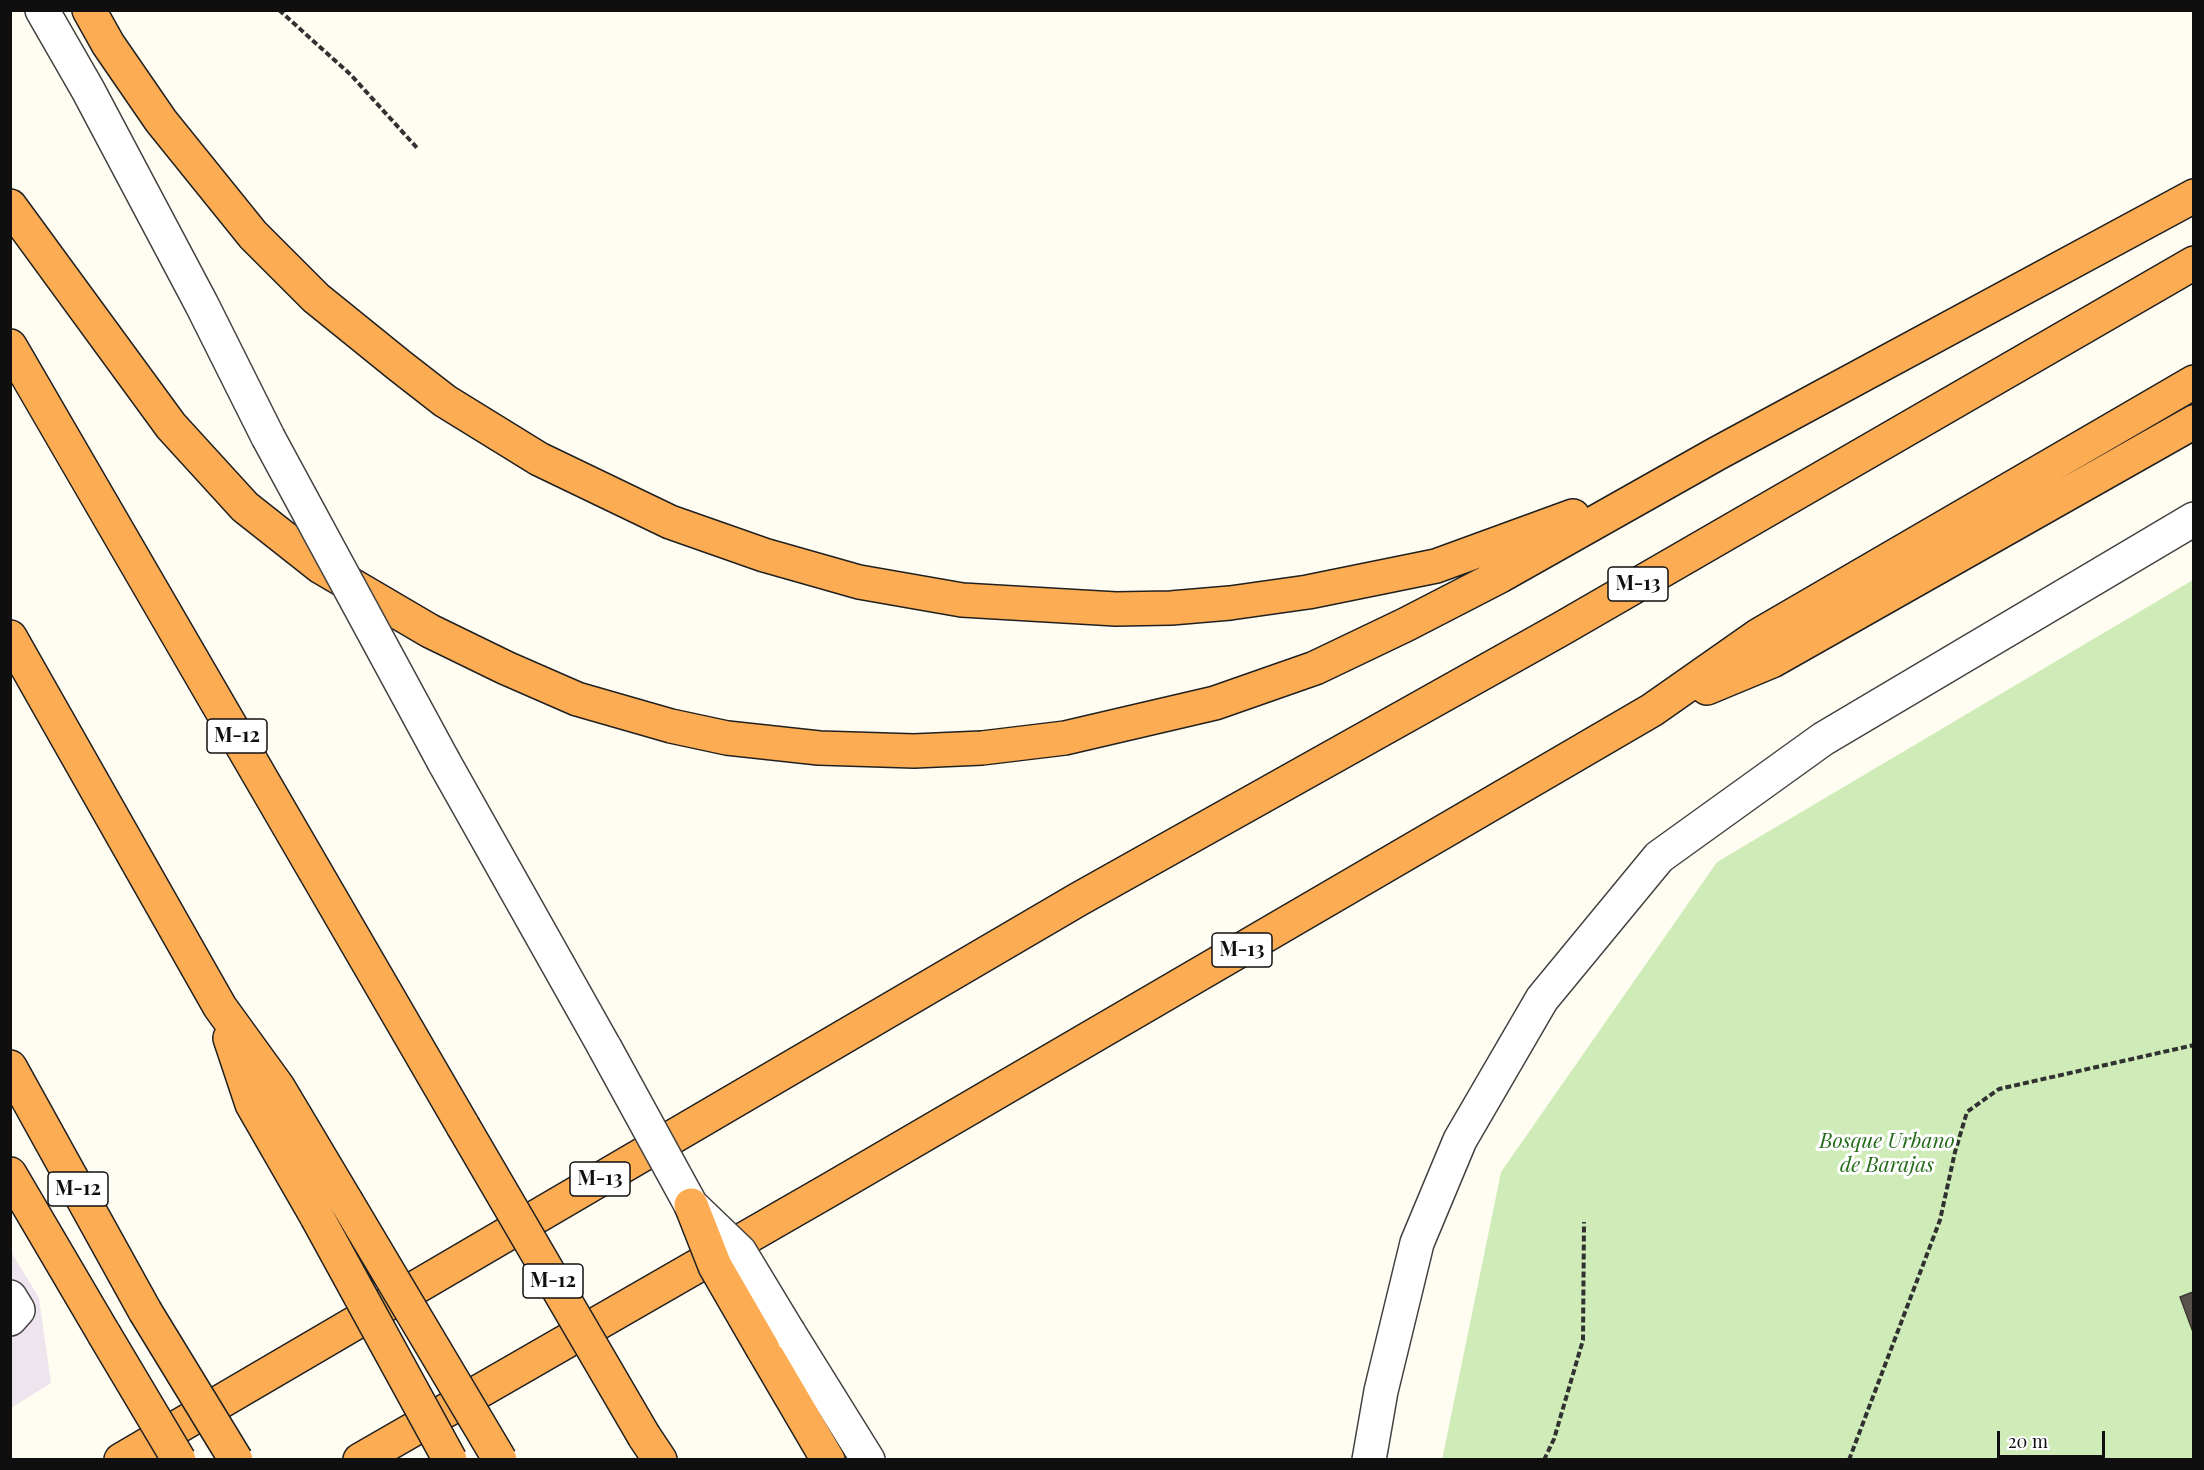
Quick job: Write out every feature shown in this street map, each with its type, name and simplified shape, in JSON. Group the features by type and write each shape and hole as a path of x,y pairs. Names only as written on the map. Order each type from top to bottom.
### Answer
{"highway":[{"path":"89,10 108,44 161,121 253,236 316,298 445,401 538,459 670,522 764,555 860,582 962,600 1116,609 1171,608 1230,603 1308,592 1437,566 1559,522 1718,453"},
{"path":"10,206 171,426 245,507 321,567 429,631 506,669 577,699 671,726 727,738 819,748 914,751 982,748 1065,738 1215,703 1315,668 1405,626 1583,530 1718,453 2193,196"},
{"name":"M-13","path":"121,1460 1079,899 1561,629 2193,263"},
{"name":"M-12","path":"10,346 652,1448"},
{"name":"M-13","path":"360,1460 821,1195 1652,710 1759,635 2193,382"},
{"path":"1652,710 1772,661 2193,423"},
{"path":"10,637 220,1007 278,1087 500,1460"},
{"path":"220,1007 252,1104 317,1217 450,1460"},
{"name":"M-12","path":"10,1067 146,1311 236,1460"},
{"path":"10,1174 179,1460"},
{"path":"691,1205 715,1266 776,1341 828,1460"}],"street":[{"path":"42,10 88,90 202,305 268,437 444,762 691,1205"},
{"path":"1369,1460 1381,1390 1417,1243 1460,1140 1542,999 1659,857 1823,739 2193,519"},
{"path":"10,1297 18,1310 10,1319"},
{"path":"776,1341 868,1460"}],"path":[{"path":"279,10 351,75 418,149"},
{"path":"1849,1460 1940,1221 1955,1152 1967,1112 1999,1089 2193,1045"},
{"path":"1545,1460 1554,1438 1583,1340 1584,1222"}],"shaded area":[{"path":"10,1250 39,1298 51,1383 11,1408"}],"green space":[{"name":"Bosque Urbano de Barajas","path":"2193,580 2193,1459 1442,1460 1501,1172 1717,862"}],"building":[{"path":"2193,1292 2193,1332 2180,1297"}]}
